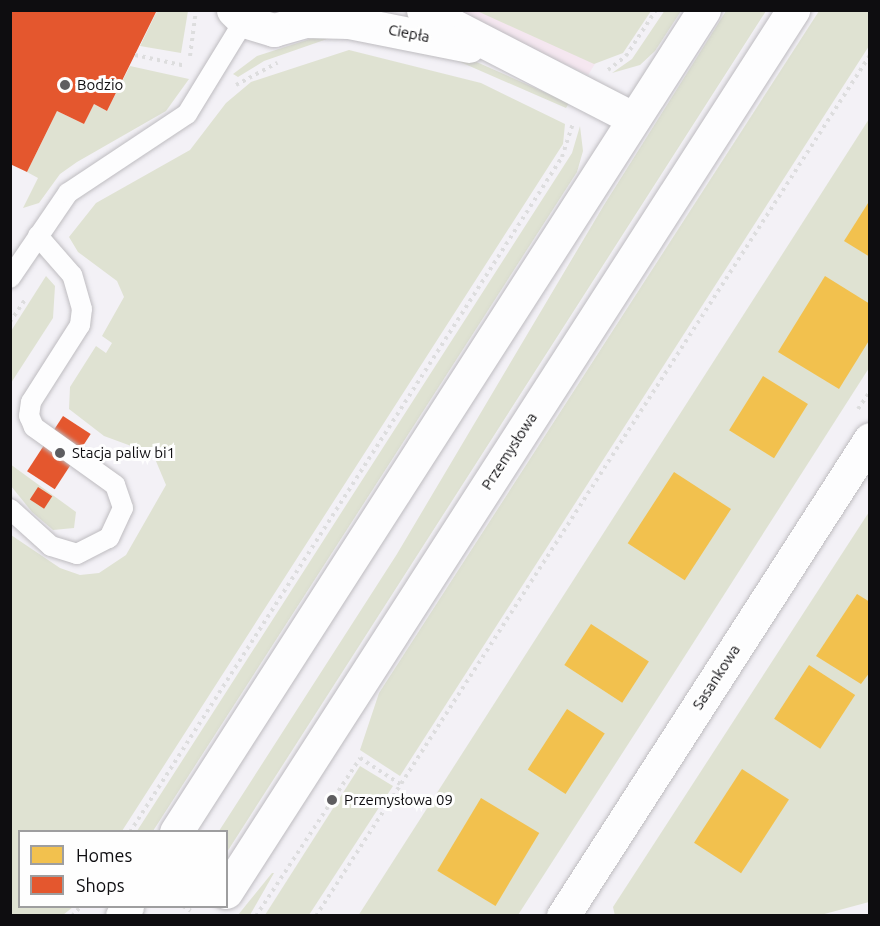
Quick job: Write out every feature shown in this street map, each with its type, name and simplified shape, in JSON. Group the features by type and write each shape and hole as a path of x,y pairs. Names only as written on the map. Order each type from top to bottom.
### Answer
{"main road":[{"name":"Ciepła","path":"423,10 634,118"},
{"path":"177,830 704,10"},
{"name":"Przemysłowa","path":"228,889 793,10"},
{"name":"Ciepła","path":"238,16 274,30 310,16 349,22 511,57"},
{"name":"Sasankowa","path":"563,915 870,439"}],"lane":[{"path":"10,278 68,193 96,171 161,135 187,114 209,79 238,16"},
{"path":"10,509 51,546 77,554 108,538 123,508 115,485 34,427 29,416 31,402 80,325 82,309 72,275 38,236"}],"path":[{"path":"135,56 189,67 196,10"},
{"path":"601,74 626,56 656,10"},
{"path":"316,915 870,56"},
{"path":"209,79 230,89 282,62"},
{"path":"131,830 562,157 573,120 578,112"},
{"path":"563,115 573,120"},
{"path":"10,322 28,295"},
{"path":"256,915 360,758 400,784"}],"shaded area":[{"path":"453,11 628,11 588,75"}],"green space":[{"path":"665,10 681,11 655,51 640,65 612,73 632,59"},
{"path":"157,11 188,11 181,53 140,46"},
{"path":"477,11 651,11 623,53 594,64"},
{"path":"726,11 766,11 228,850 228,830 220,830 397,554 604,205"},
{"path":"819,11 869,11 869,46 400,776 360,750 379,693"},
{"path":"338,30 463,56 569,103 566,108 458,61 355,37 330,38 264,61 238,77 233,74 257,56"},
{"path":"349,50 481,83 565,124 563,144 123,830 18,830 18,908 72,908 63,915 11,915 11,535 60,568 80,575 99,573 126,555 166,485 153,454 104,436 69,409 70,387 96,346 106,353 112,343 102,336 124,297 117,281 78,252 69,237 96,203 190,150 226,103 251,82"},
{"path":"130,66 189,79 166,111 77,162 60,174 39,203 23,208 38,178 27,172 57,111 84,124 94,104 107,111"},
{"path":"869,119 869,368 674,673 518,915 358,916"},
{"path":"580,126 583,151 577,172 154,830 138,830 572,153"},
{"path":"46,276 55,286 53,318 11,383 11,331"},
{"path":"10,464 76,512 74,528 53,530 32,512 11,486"},
{"path":"869,512 869,902 817,916 615,916 613,907"},
{"path":"360,766 393,786 309,915 265,915"},
{"path":"272,873 274,873 250,915 238,915"}],"building: Homes":[{"path":"870,200 870,257 844,241"},
{"path":"825,276 870,304 870,339 839,389 778,352"},
{"path":"763,376 808,404 774,458 729,430"},
{"path":"674,472 731,509 685,580 628,543"},
{"path":"857,594 870,602 870,672 861,684 816,656"},
{"path":"591,624 649,662 622,703 564,665"},
{"path":"809,665 855,695 820,749 774,719"},
{"path":"567,709 605,734 566,794 528,769"},
{"path":"742,769 789,799 741,873 694,843"},
{"path":"481,798 539,833 496,906 437,871"}],"building: Shops":[{"name":"Bodzio","path":"10,10 157,10 107,111 94,104 84,124 57,111 27,172 10,164"},
{"name":"Stacja paliw bi1","path":"63,416 91,434 55,489 27,471"},
{"path":"38,487 52,496 44,509 30,500"}],"place":[{"name":"Bodzio","path":"65,85"},
{"name":"Stacja paliw bi1","path":"60,453"},
{"name":"Przemysłowa 09","path":"332,800"}]}
